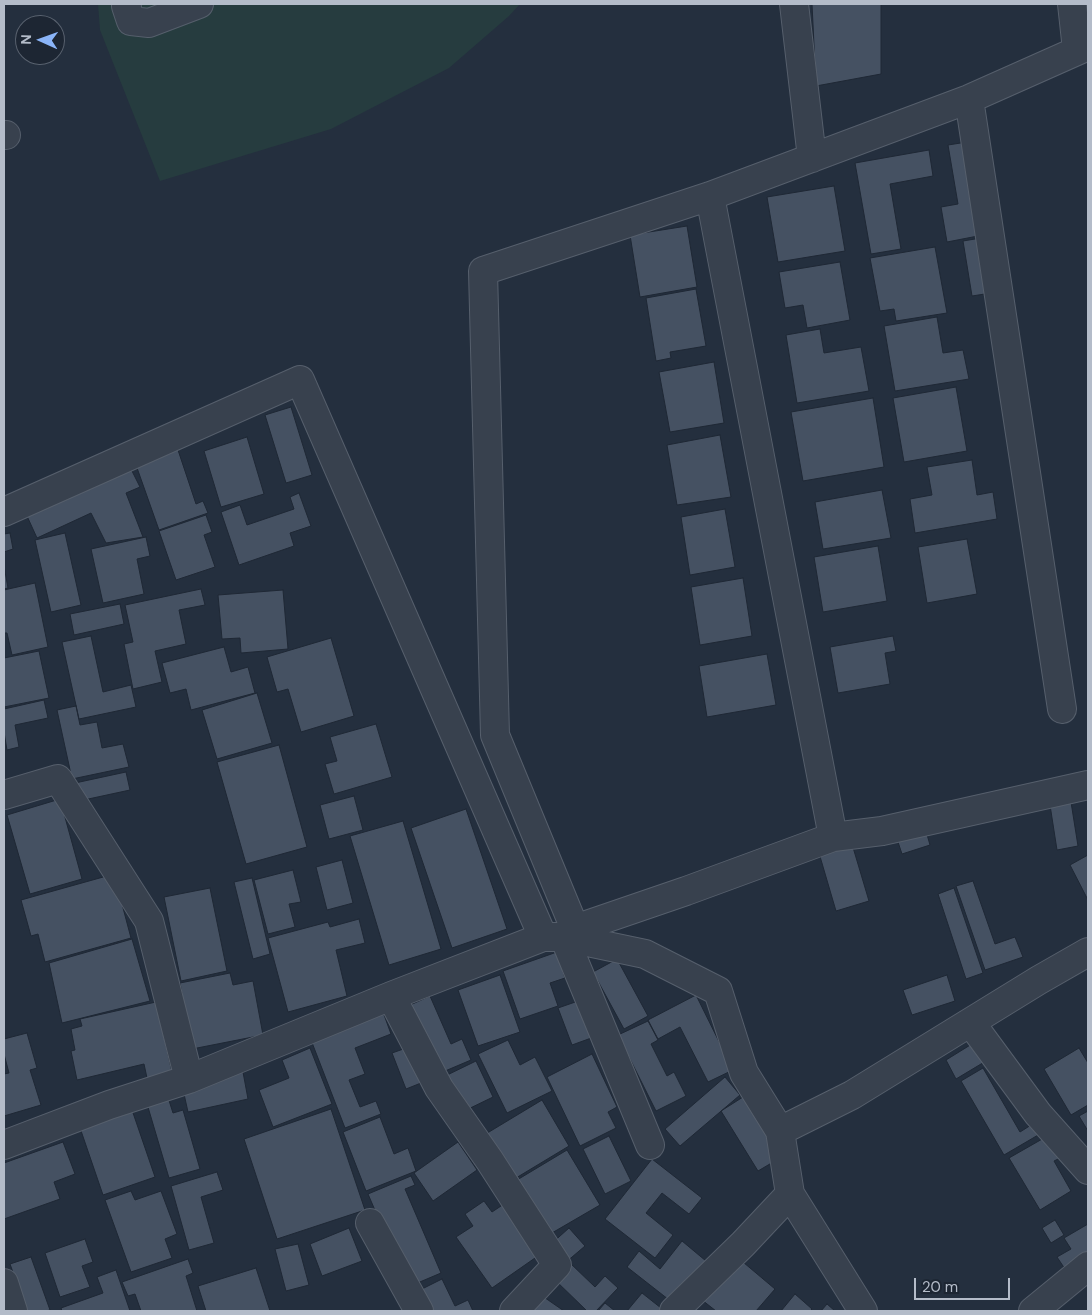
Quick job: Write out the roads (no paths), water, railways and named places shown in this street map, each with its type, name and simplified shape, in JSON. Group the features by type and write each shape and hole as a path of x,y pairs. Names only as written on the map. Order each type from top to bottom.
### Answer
{"street":[{"path":"127,4 131,21 149,23 199,4"},
{"path":"794,4 812,158"},
{"path":"560,934 495,735 483,271 710,196 969,99 1082,48 1072,4"},
{"path":"969,99 1062,709"},
{"path":"710,196 834,838"},
{"path":"4,512 300,380 560,934 650,1145"},
{"path":"4,795 58,779 149,921 189,1079"},
{"path":"4,1145 109,1105 189,1079 391,996 560,934 834,838 882,831 1088,785"},
{"path":"560,934 645,954 718,991 744,1073 780,1131 790,1194 863,1311"},
{"path":"780,1131 852,1095 1088,952"},
{"path":"391,996 439,1088 490,1160 557,1265 514,1311"},
{"path":"971,1023 1038,1114 1088,1170"},
{"path":"674,1311 743,1244 790,1194"},
{"path":"370,1223 419,1311"},
{"path":"1033,1311 1088,1266"},
{"path":"4,1283 13,1311"}]}
